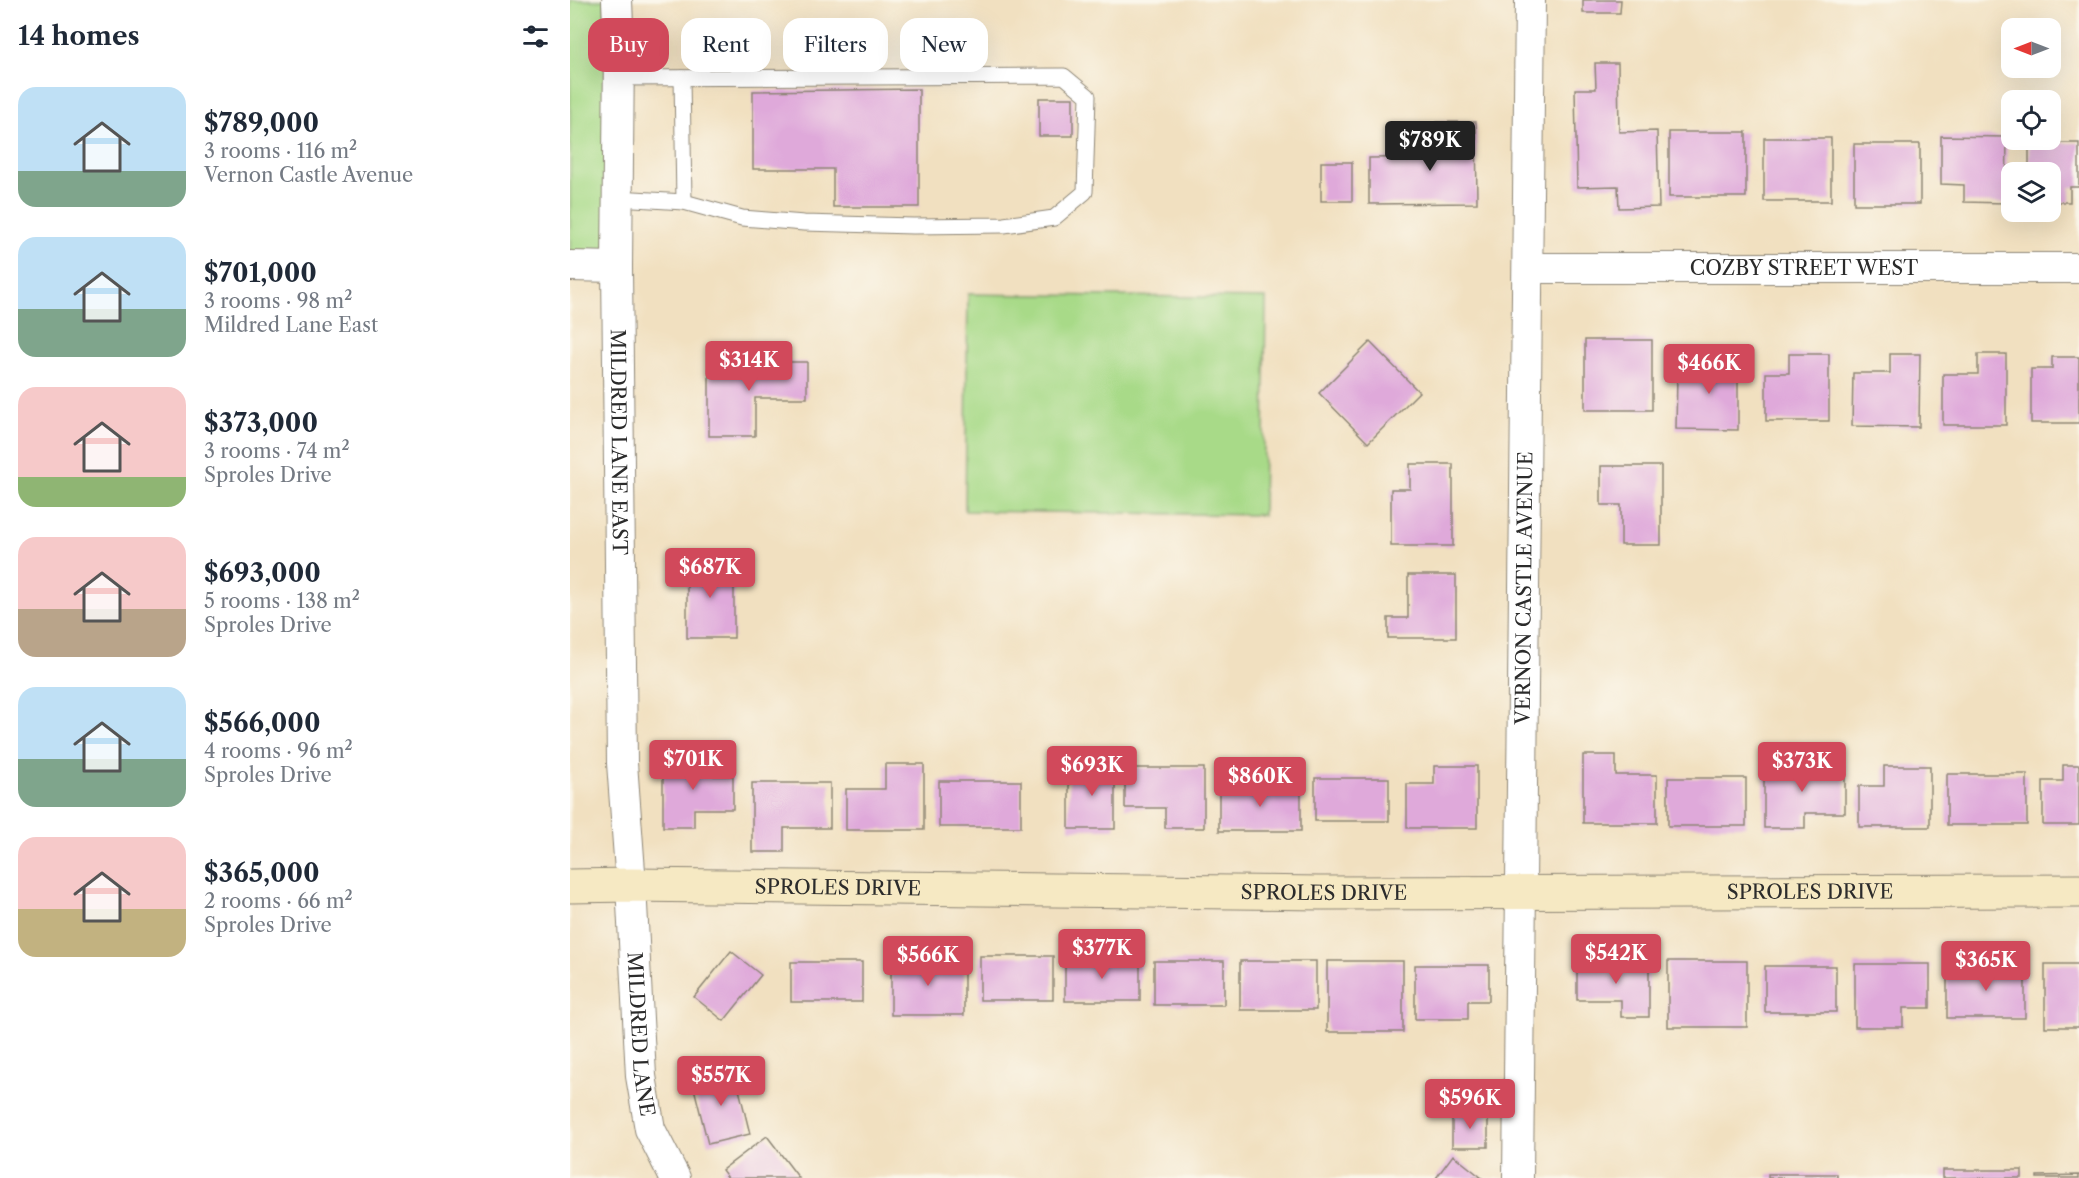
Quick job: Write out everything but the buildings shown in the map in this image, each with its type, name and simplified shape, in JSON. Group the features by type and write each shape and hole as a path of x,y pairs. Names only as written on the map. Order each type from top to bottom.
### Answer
{"street":[{"name":"MILDRED LANE EAST","path":"617,0 622,763 632,885"},
{"name":"VERNON CASTLE AVENUE","path":"1518,1178 1530,0"},
{"path":"570,266 617,267"},
{"name":"COZBY STREET WEST","path":"1528,268 2079,268"},
{"name":"MILDRED LANE","path":"632,885 641,1076 651,1129 675,1178"},
{"name":"SPROLES DRIVE","path":"570,886 1320,893 2079,891"}],"lane":[{"path":"618,198 684,202 742,218 804,223 913,226 1004,225 1054,218 1085,192 1088,96 1064,76 619,78"},
{"path":"682,78 684,202"}],"green space":[{"path":"570,0 605,0 605,18 588,18 588,72 606,72 608,258 570,258"},
{"path":"968,294 1266,298 1263,515 965,511"}]}
